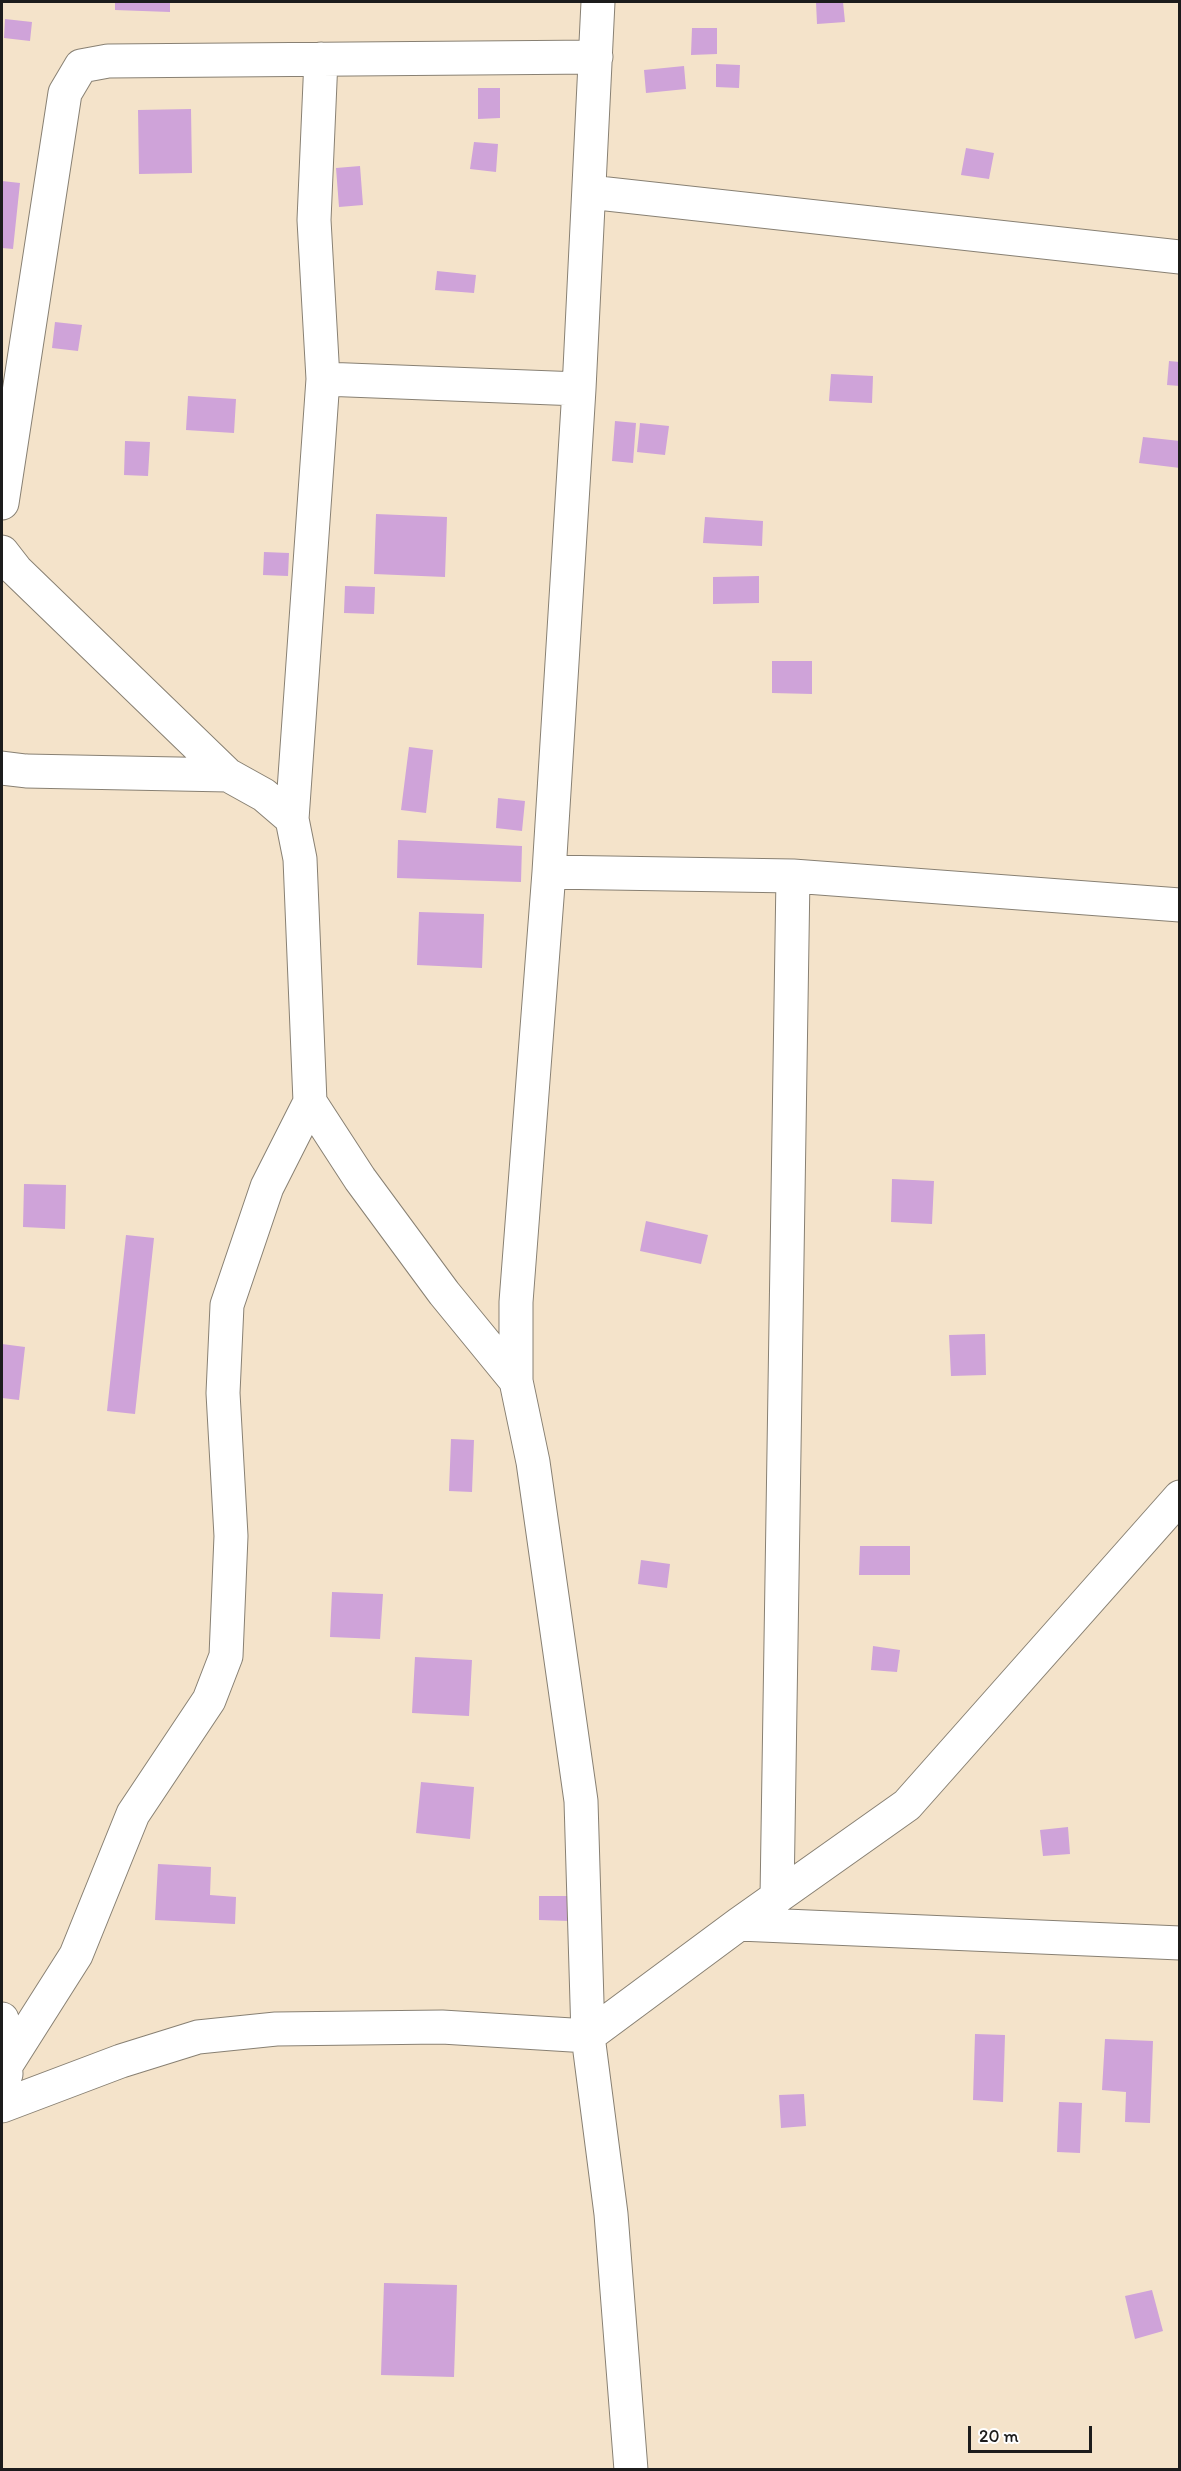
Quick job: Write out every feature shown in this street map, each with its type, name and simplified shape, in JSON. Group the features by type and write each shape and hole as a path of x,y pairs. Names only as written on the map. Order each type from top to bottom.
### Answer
{"street":[{"path":"598,2 579,389 549,872 516,1302 516,1381 533,1462 581,1802 588,2036 612,2214 631,2469"},
{"path":"2,503 65,93 81,66 108,61 596,57"},
{"path":"5,2067 76,1955 133,1814 209,1700 226,1656 231,1536 222,1393 227,1305 267,1187 310,1102 300,859 292,819 323,379 314,220 321,59"},
{"path":"589,192 1179,257"},
{"path":"323,379 579,389"},
{"path":"2,552 16,570 228,775 264,795 292,819"},
{"path":"2,768 26,771 228,775"},
{"path":"549,872 793,876 1179,905"},
{"path":"777,1897 793,876"},
{"path":"310,1102 367,1189 444,1293 516,1381"},
{"path":"2,2019 5,2104 121,2061 198,2037 276,2029 442,2027 588,2036 739,1924 907,1805 1179,1497"},
{"path":"739,1924 1179,1943"}],"building":[{"path":"115,2 170,2 170,12 115,10"},
{"path":"816,2 843,2 845,22 817,24"},
{"path":"5,19 32,22 30,41 4,38"},
{"path":"692,28 717,28 717,54 691,55"},
{"path":"716,64 740,65 739,88 716,87"},
{"path":"684,66 686,89 646,93 644,70"},
{"path":"478,88 500,88 500,118 478,119"},
{"path":"191,109 192,173 139,174 138,110"},
{"path":"474,142 498,144 496,172 470,169"},
{"path":"966,148 994,153 989,179 961,175"},
{"path":"360,166 363,205 339,207 336,168"},
{"path":"2,181 20,183 13,249 2,248"},
{"path":"437,271 476,275 474,293 435,290"},
{"path":"55,322 82,325 78,351 52,348"},
{"path":"1169,361 1180,362 1180,386 1167,385"},
{"path":"831,374 873,376 872,403 829,401"},
{"path":"188,396 236,399 234,433 186,430"},
{"path":"615,421 636,423 633,463 612,461"},
{"path":"640,423 669,426 665,455 637,452"},
{"path":"1143,437 1180,441 1180,468 1139,463"},
{"path":"125,441 150,442 148,476 124,475"},
{"path":"376,514 447,517 445,577 374,574"},
{"path":"705,517 763,521 762,546 703,543"},
{"path":"264,552 289,553 288,576 263,575"},
{"path":"759,576 759,603 713,604 713,577"},
{"path":"345,586 375,587 374,614 344,613"},
{"path":"772,661 812,661 812,694 772,693"},
{"path":"409,747 433,750 426,813 401,810"},
{"path":"498,798 525,801 522,831 496,828"},
{"path":"398,840 522,846 521,882 397,878"},
{"path":"419,912 484,914 482,968 417,965"},
{"path":"892,1179 934,1181 932,1224 891,1222"},
{"path":"24,1184 66,1185 65,1229 23,1227"},
{"path":"646,1221 708,1235 701,1264 640,1251"},
{"path":"126,1235 154,1238 135,1414 107,1411"},
{"path":"985,1334 986,1375 951,1376 949,1335"},
{"path":"2,1344 25,1347 19,1400 2,1398"},
{"path":"451,1439 474,1440 472,1492 449,1491"},
{"path":"860,1546 910,1546 910,1575 859,1575"},
{"path":"641,1560 670,1564 667,1588 638,1584"},
{"path":"332,1592 383,1594 380,1639 330,1637"},
{"path":"873,1646 900,1650 897,1672 871,1670"},
{"path":"415,1657 472,1660 469,1716 412,1713"},
{"path":"421,1782 474,1787 470,1839 416,1833"},
{"path":"1068,1827 1070,1854 1043,1856 1040,1830"},
{"path":"158,1864 211,1867 210,1895 236,1897 235,1924 155,1920"},
{"path":"539,1896 570,1896 570,1921 539,1920"},
{"path":"975,2034 1005,2035 1003,2102 973,2100"},
{"path":"1105,2039 1153,2041 1150,2123 1125,2122 1126,2092 1102,2090"},
{"path":"804,2094 806,2126 781,2128 779,2095"},
{"path":"1059,2102 1082,2103 1080,2153 1057,2152"},
{"path":"384,2283 457,2285 454,2377 381,2375"},
{"path":"1152,2290 1163,2331 1135,2339 1125,2296"}]}
